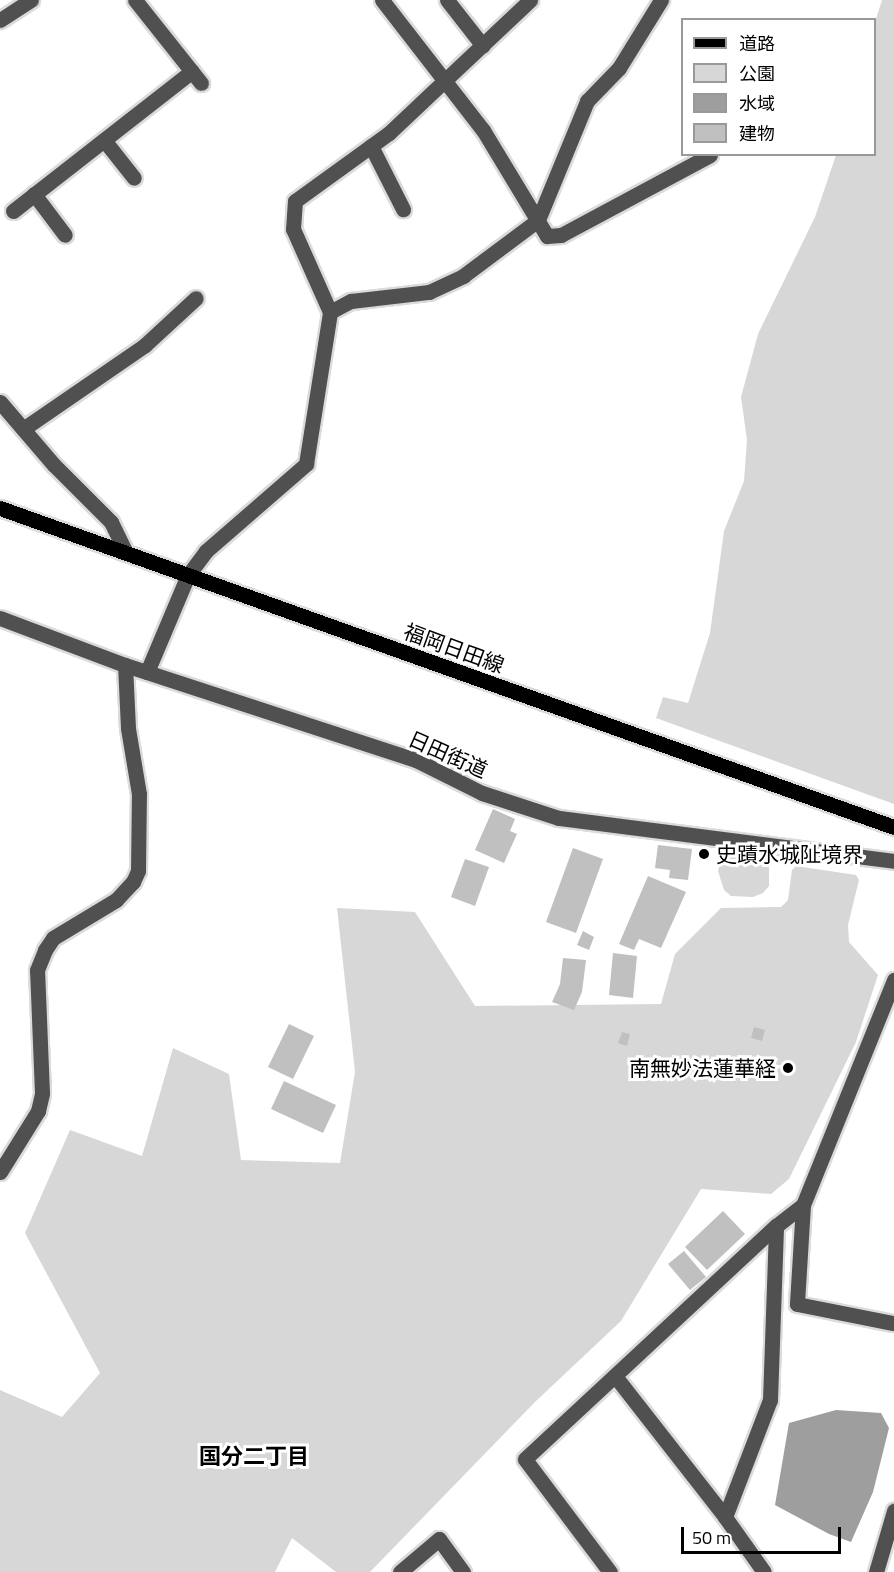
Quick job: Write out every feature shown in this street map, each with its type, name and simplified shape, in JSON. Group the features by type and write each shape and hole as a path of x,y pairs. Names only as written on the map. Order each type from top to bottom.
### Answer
{"main road":[{"name":"福岡日田線","path":"0,508 894,827"}],"street":[{"path":"0,20 31,0"},
{"path":"13,211 104,140 196,77 135,0"},
{"path":"382,0 483,130 547,236 561,235 708,156"},
{"path":"447,0 483,46"},
{"path":"147,672 188,575 206,551 306,464 330,312 294,229 295,201 371,146 447,81 530,0"},
{"path":"330,312 351,301 429,292 463,276 538,220 587,101 619,68 661,0"},
{"path":"104,140 134,178"},
{"path":"371,146 403,209"},
{"path":"34,194 65,235"},
{"path":"23,429 145,345 196,298"},
{"path":"0,402 111,522 126,553"},
{"name":"日田街道","path":"0,618 125,665 416,760 482,793 558,819 894,861"},
{"path":"0,1172 38,1111 42,1093 37,970 45,950 53,938 116,900 133,882 138,871 139,794 128,728 125,665"},
{"path":"893,1323 796,1304 803,1205 894,981"},
{"path":"610,1572 523,1461 776,1226 803,1205"},
{"path":"725,1517 770,1400 776,1226"},
{"path":"615,1376 725,1517 764,1572"},
{"path":"876,1572 894,1511"},
{"path":"400,1572 439,1539 463,1572"}],"green space":[{"path":"882,0 894,0 894,804 656,718 663,697 688,703 710,633 724,531 744,481 747,440 741,397 758,334 815,217 836,156 876,156 876,19"},
{"path":"730,855 758,857 769,865 769,886 763,893 753,897 731,896 724,890 718,871 720,864"},
{"path":"796,866 856,875 859,880 848,925 849,942 878,975 856,1042 789,1179 771,1194 701,1189 621,1321 535,1402 370,1572 336,1572 292,1538 275,1572 0,1572 0,1390 62,1417 100,1373 25,1233 70,1130 142,1156 173,1048 229,1074 241,1160 340,1163 355,1072 337,908 415,912 475,1006 661,1004 675,954 721,908 781,907 788,900 792,870"}],"water":[{"path":"836,1410 881,1413 889,1428 873,1492 851,1542 829,1534 775,1505 789,1423"}],"building":[{"path":"493,809 515,819 510,831 517,834 504,863 475,850"},
{"path":"658,845 692,849 688,880 669,878 670,870 655,868"},
{"path":"573,848 603,859 576,933 546,922"},
{"path":"465,859 489,867 475,906 451,897"},
{"path":"648,876 686,892 661,948 639,939 634,950 619,944"},
{"path":"583,931 594,937 589,950 577,945"},
{"path":"613,953 637,956 633,998 609,995"},
{"path":"563,958 586,960 582,992 574,1010 552,1002 560,984"},
{"path":"289,1024 314,1036 293,1079 268,1067"},
{"path":"754,1027 765,1030 762,1041 751,1038"},
{"path":"622,1032 630,1034 627,1046 618,1043"},
{"path":"284,1081 336,1105 323,1133 271,1109"},
{"path":"723,1211 745,1234 707,1270 685,1247"},
{"path":"684,1251 706,1277 690,1290 668,1264"}],"place":[{"name":"史蹟水城阯境界","path":"704,854"},
{"name":"南無妙法蓮華経","path":"788,1068"}],"district":[{"name":"国分二丁目","path":"254,1457"}]}
